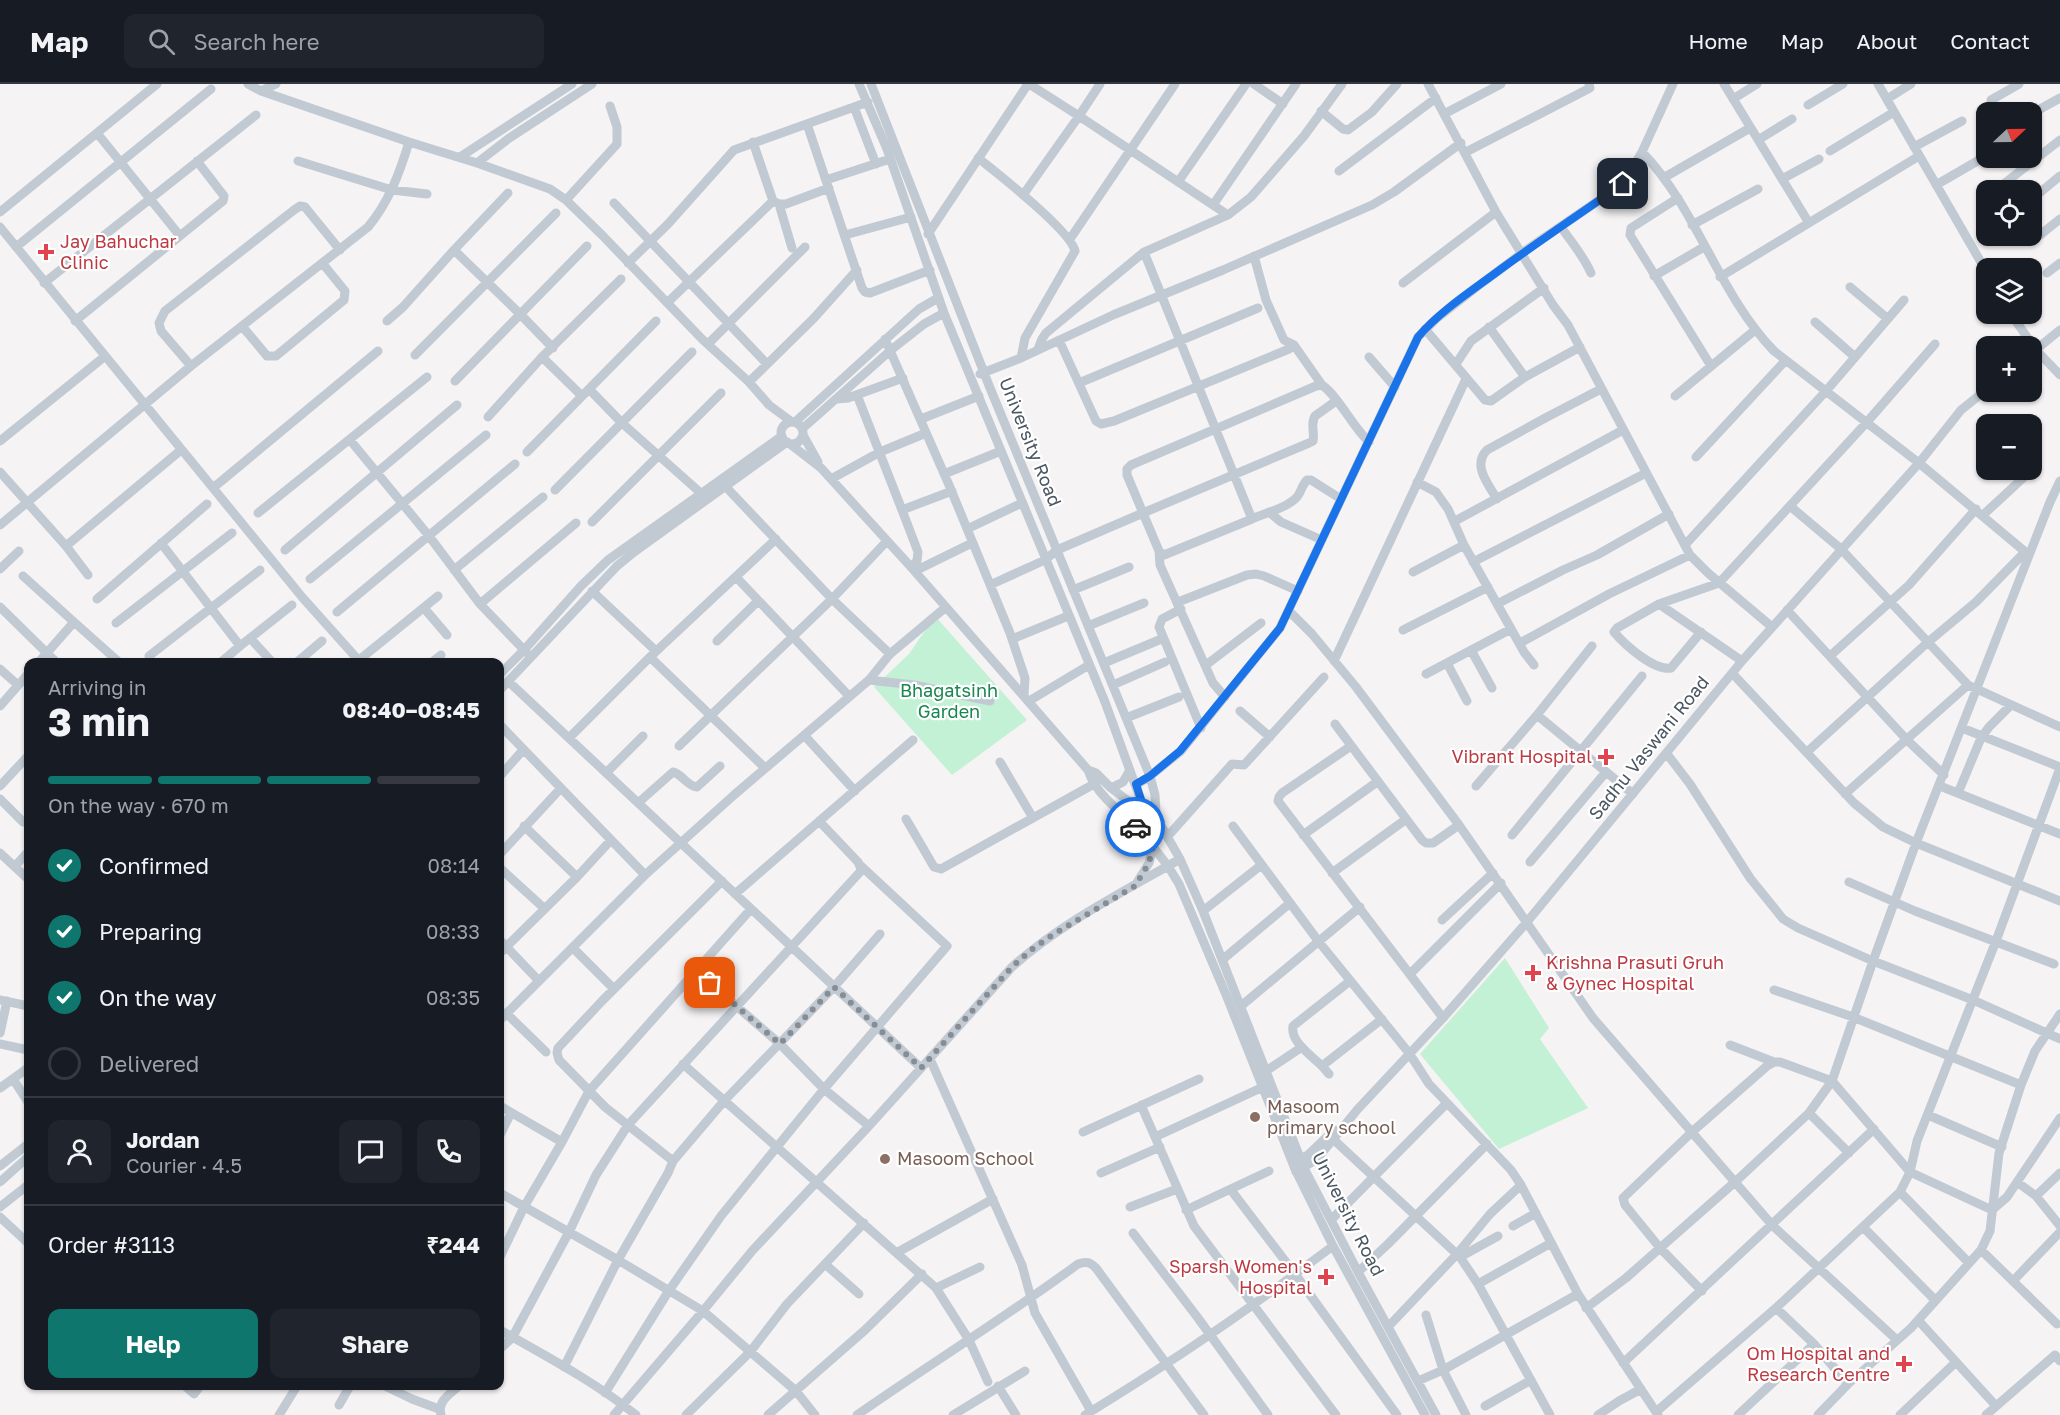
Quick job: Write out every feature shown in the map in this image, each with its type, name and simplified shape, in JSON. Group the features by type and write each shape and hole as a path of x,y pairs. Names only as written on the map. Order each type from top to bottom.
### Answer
{"street":[{"path":"0,213 157,84"},
{"path":"248,84 261,91 541,185 566,200 708,344 749,382 769,405 798,427 821,468"},
{"path":"261,91 276,84"},
{"path":"460,157 572,84"},
{"path":"477,163 508,139 592,84"},
{"name":"University Road","path":"859,84 890,159 944,313 972,376 1089,665 1136,784 1142,809"},
{"name":"University Road","path":"871,84 984,372 1150,776 1155,795 1156,812"},
{"path":"921,243 1029,84 1228,215"},
{"path":"1023,195 1100,84"},
{"path":"1070,239 1175,84"},
{"path":"1178,182 1245,84"},
{"path":"1254,84 1283,105"},
{"path":"1213,205 1296,84"},
{"path":"1038,349 1046,333 1144,252 1228,215 1251,197 1284,161 1342,84"},
{"path":"1321,111 1343,129 1348,130 1372,112 1397,84"},
{"path":"1428,84 1496,212 1580,347 1690,555 1719,583 1772,627"},
{"path":"1444,114 1501,84"},
{"path":"1136,784 1150,776 1180,751 1280,628 1418,337 1456,303 1521,254 1623,184 1642,152 1673,84"},
{"path":"1724,84 1809,223"},
{"path":"1733,99 1757,84"},
{"path":"1808,105 1843,84"},
{"path":"1878,84 1979,258"},
{"path":"1887,99 1911,84"},
{"path":"1991,100 2019,84"},
{"path":"1466,152 1592,85"},
{"path":"16,248 211,89"},
{"path":"1339,171 1436,98"},
{"path":"2042,108 2060,98"},
{"path":"628,263 734,150 868,102"},
{"path":"566,200 617,144 617,128 610,106"},
{"path":"854,107 876,164"},
{"path":"1830,151 1894,112"},
{"path":"44,283 256,115"},
{"path":"1758,140 1792,119"},
{"path":"1720,277 1809,223 1962,121"},
{"path":"807,124 865,292 930,270"},
{"path":"1665,177 1750,128"},
{"path":"97,133 180,236"},
{"path":"2009,180 2060,140"},
{"path":"0,525 26,501 191,366 368,227 376,218 392,190 409,142"},
{"path":"753,142 792,248"},
{"path":"972,376 1021,358 1378,201 1461,143"},
{"path":"1642,152 1665,177 1720,277 1755,330 1785,361 1919,463 2027,553"},
{"path":"978,158 1023,195 1070,239 1074,246 1074,255 1025,338 1021,358"},
{"path":"776,202 786,204 827,184 890,159"},
{"path":"1782,179 1819,159"},
{"path":"298,160 392,190 427,194"},
{"path":"75,321 224,201 224,196 197,161"},
{"path":"1936,184 1976,162"},
{"path":"2042,191 2060,176"},
{"path":"1692,225 1758,189"},
{"path":"387,321 403,307 508,194"},
{"path":"1678,198 1632,228 1630,235 1711,366"},
{"path":"668,303 776,202"},
{"path":"614,203 767,364"},
{"path":"191,366 161,331 159,323 165,311 294,210 300,206 305,207 340,250"},
{"path":"1403,283 1496,212"},
{"path":"415,355 556,213"},
{"path":"845,236 911,217"},
{"path":"2042,234 2060,219"},
{"path":"1561,226 1575,247 1582,253 1591,273"},
{"path":"0,228 302,597 356,658"},
{"path":"455,381 587,246"},
{"path":"708,344 805,247"},
{"path":"1654,276 1704,247"},
{"path":"454,250 553,348"},
{"path":"1144,252 1252,519"},
{"path":"1254,256 1266,300 1284,340 1294,345 1322,385 1369,442"},
{"path":"2047,273 2060,263"},
{"path":"242,326 267,356 276,356 344,300 345,291 322,264"},
{"path":"749,382 814,318 857,270"},
{"path":"489,417 542,357 621,279"},
{"path":"1850,287 1888,319"},
{"path":"1456,364 1471,341 1544,288"},
{"path":"785,438 796,443 798,427 885,339 920,309 939,298"},
{"path":"1685,545 1826,391 1904,300"},
{"path":"1079,383 1258,308"},
{"path":"785,438 785,424 798,427 837,399 891,350 924,324 944,313"},
{"path":"527,452 656,321"},
{"path":"1815,322 1855,357"},
{"path":"1489,327 1525,377"},
{"path":"1425,329 1485,400 1491,401 1525,377 1580,347"},
{"path":"1675,396 1755,330"},
{"path":"2042,345 2060,330"},
{"path":"885,339 952,491 1012,639 1025,678 1027,698"},
{"path":"1059,340 1096,421 1101,424 1114,421 1288,349"},
{"path":"1701,632 1671,668 1665,669 1649,662 1614,632 1617,628 1659,604 1719,583 1867,422 1935,344"},
{"path":"213,488 378,351"},
{"path":"555,490 692,352"},
{"path":"0,441 104,357"},
{"path":"542,357 622,423 704,496"},
{"path":"1369,357 1395,387"},
{"path":"2042,360 2060,375"},
{"path":"1696,457 1785,361"},
{"path":"258,513 427,377"},
{"path":"837,399 857,395 903,378"},
{"path":"1334,661 1466,379"},
{"path":"1225,697 1213,683 1160,565 1159,551 1127,476 1127,469 1131,465 1322,385"},
{"path":"1497,499 1479,464 1481,456 1487,450 1601,389"},
{"path":"592,522 721,393"},
{"path":"857,395 918,552 913,569"},
{"path":"921,419 979,396"},
{"name":"Sadhu Vaswani Road","path":"1339,1130 1443,1018 1527,922 1742,661 1919,463 1961,410 1976,398"},
{"path":"990,585 1045,560 1057,550 1313,441 1312,420 1336,401"},
{"path":"285,550 457,405"},
{"path":"769,405 785,438 821,468 888,541 1027,698 1088,770 1094,784 1116,808 1134,820 1136,829 1143,834 1155,832 1160,824 1156,812 1152,809 1142,809 1111,788 1096,773 1088,770"},
{"path":"1455,521 1623,430"},
{"path":"831,479 880,452 926,433"},
{"path":"310,579 486,435"},
{"path":"504,671 527,653 634,552 704,496 726,487 785,438"},
{"path":"504,686 581,586 608,560 785,438"},
{"path":"350,440 429,536 480,604 527,653"},
{"path":"66,546 181,450"},
{"path":"944,474 1001,451"},
{"path":"337,612 515,464"},
{"path":"0,472 66,546 88,575"},
{"path":"1473,562 1646,473"},
{"path":"1159,551 1168,555 1269,512 1297,497 1307,480 1311,480 1341,500"},
{"path":"1830,656 1909,585 1980,512 2019,480"},
{"path":"1586,1308 1626,1278 1735,1182 1809,1113 1832,1081 1916,843 1977,691 2027,553 2060,481"},
{"path":"1417,482 1436,492 1455,521 1473,562 1533,664"},
{"path":"726,487 832,599 890,654"},
{"path":"902,510 952,491"},
{"path":"454,570 543,497"},
{"path":"967,529 1022,503"},
{"path":"97,599 207,504"},
{"path":"1790,506 1841,549 1926,643 1968,685 2060,727"},
{"path":"1269,512 1281,522 1322,540"},
{"path":"1497,604 1597,555 1669,514"},
{"path":"480,604 576,523"},
{"path":"116,623 232,533"},
{"path":"569,738 653,654 777,539"},
{"path":"679,746 832,599 888,541"},
{"path":"161,543 240,646"},
{"path":"913,569 972,543"},
{"path":"1413,572 1464,545"},
{"path":"0,569 20,551"},
{"path":"1806,752 1926,643 1976,602 2027,553"},
{"path":"1520,644 1609,594 1690,555"},
{"path":"1073,590 1129,567"},
{"path":"149,656 260,570"},
{"path":"1201,728 1159,627 1162,619 1180,606 1247,575 1256,574 1298,591"},
{"path":"23,576 113,658"},
{"path":"736,577 849,696"},
{"path":"1402,630 1488,587"},
{"path":"592,591 711,716 765,768"},
{"path":"365,658 438,596"},
{"path":"717,641 758,601"},
{"path":"1088,626 1144,603"},
{"path":"1659,604 1742,661"},
{"path":"229,658 240,646 292,605"},
{"path":"504,1016 645,875 765,768 869,680 890,654 946,607"},
{"path":"0,608 52,658"},
{"path":"424,608 447,635"},
{"path":"1289,610 1334,661 1459,825 1593,1018 1773,1226 1897,1340"},
{"path":"1787,610 1907,740 1944,775"},
{"path":"1012,639 1068,616"},
{"path":"42,658 74,622"},
{"path":"1206,665 1261,623"},
{"path":"1426,674 1511,629"},
{"path":"250,638 268,658"},
{"path":"1104,663 1159,640"},
{"path":"302,658 322,641"},
{"path":"1476,786 1592,646"},
{"path":"1471,650 1492,688"},
{"path":"437,658 441,655"},
{"path":"1113,686 1165,662"},
{"path":"1447,663 1467,701"},
{"path":"1027,698 1089,665"},
{"path":"0,669 18,686"},
{"path":"1732,673 1845,794 1883,827 1916,843 2060,901"},
{"path":"1512,835 1642,676"},
{"path":"1167,836 1232,764 1244,765 1324,677"},
{"path":"0,705 24,679"},
{"path":"869,680 914,685 990,701"},
{"path":"508,681 921,1068"},
{"path":"1845,794 1968,685"},
{"path":"1126,718 1179,697"},
{"path":"1958,793 1983,736 2010,706"},
{"path":"1240,711 1270,737"},
{"path":"1537,715 1633,794"},
{"path":"1335,724 1422,840 1429,844 1459,825"},
{"path":"1233,826 1260,866 1409,1053 1429,1084 1511,1170 1586,1308 1657,1413 1776,1308 1900,1192 1910,1172 1917,1141 1996,941 2060,768 1962,728"},
{"path":"504,729 645,875"},
{"path":"804,735 855,791"},
{"path":"606,773 643,736"},
{"path":"735,894 913,740"},
{"path":"1352,746 1278,797 1279,805 1360,907 1443,1018"},
{"path":"504,772 524,750"},
{"path":"1667,754 1690,784 1750,878 1783,919 1873,962 1972,1000 2060,1039"},
{"path":"1,783 24,762"},
{"path":"1000,762 1033,818"},
{"path":"638,803 673,772 693,787 697,787 720,766"},
{"path":"1111,788 1123,782 1130,770"},
{"path":"1530,862 1606,772"},
{"path":"1303,835 1377,782"},
{"path":"906,819 934,867 941,869 1094,784"},
{"path":"1940,786 2060,834"},
{"path":"504,849 561,788"},
{"path":"0,799 22,822"},
{"path":"1134,820 1142,809"},
{"path":"1332,873 1405,820"},
{"path":"605,1393 668,1292 722,1216 824,1089 947,946 860,865 819,821"},
{"name":"University Road","path":"1160,824 1180,859 1203,911 1266,1071 1299,1165 1436,1415"},
{"path":"524,826 577,877"},
{"name":"University Road","path":"1143,834 1168,866 1183,894 1263,1087 1333,1246 1425,1415"},
{"path":"504,944 545,909 611,840"},
{"path":"1135,886 1149,863 1153,847"},
{"path":"0,853 24,875"},
{"path":"15,866 24,856"},
{"path":"614,1415 752,1251 817,1183 1012,967 1054,934 1180,859"},
{"path":"504,1345 512,1338 569,1232 596,1175 628,1125 857,875 861,869 860,865"},
{"path":"1203,911 1260,866"},
{"path":"504,872 545,909"},
{"path":"1442,920 1493,873"},
{"path":"673,1161 605,1107 559,1060 557,1053 558,1048 614,989 722,881"},
{"path":"1849,882 2054,964"},
{"path":"1410,974 1501,883"},
{"path":"1222,960 1290,903"},
{"path":"1241,1006 1360,907"},
{"path":"504,1249 524,1207 589,1091 751,909"},
{"path":"564,1367 618,1260 673,1161 724,1101 834,987 880,934"},
{"path":"504,948 539,981"},
{"path":"573,948 614,989"},
{"path":"696,971 780,1044 824,1089 869,1126"},
{"path":"1329,1074 1302,1047 1292,1032 1293,1026 1350,981"},
{"path":"1774,990 1853,1017 2021,1085"},
{"path":"0,1033 3,1001 24,1005"},
{"path":"1818,1415 1848,1384 1918,1320 1981,1250 1990,1231 2001,1147 2021,1085 2035,1051 2060,1014"},
{"path":"504,1018 546,1052"},
{"path":"1322,1066 1382,1019"},
{"path":"0,1044 24,1049"},
{"path":"1730,1045 1832,1081 1910,1172 1992,1210"},
{"path":"1266,1071 1302,1047"},
{"path":"930,1059 1022,1265 1031,1299 1043,1329 1088,1413 1166,1365 1252,1306 1333,1246"},
{"path":"1702,1291 1660,1248 1625,1205 1623,1198 1693,1131 1774,1062"},
{"path":"683,1064 936,1288 969,1340 988,1382"},
{"path":"0,1088 24,1071"},
{"path":"13,1079 24,1096"},
{"path":"1083,1132 1199,1079"},
{"path":"1155,1137 1263,1087"},
{"path":"1331,1220 1446,1104"},
{"path":"1141,1105 1194,1226 1336,1415"},
{"path":"504,1109 562,1142"},
{"path":"504,1127 511,1113"},
{"path":"1809,1113 1849,1153"},
{"path":"1928,1115 2001,1147"},
{"path":"1992,1210 2007,1197 2060,1118"},
{"path":"1623,1363 1773,1226 1874,1129"},
{"path":"1299,1165 1317,1159 1334,1140 1339,1130"},
{"path":"1299,1165 1333,1131 1339,1130"},
{"path":"1334,1140 1458,1255 1478,1284 1550,1415"},
{"path":"1358,1272 1487,1144"},
{"path":"0,1166 24,1147"},
{"path":"1101,1173 1160,1147"},
{"path":"13,1196 0,1181 24,1160"},
{"path":"1186,1210 1269,1172"},
{"path":"2036,1196 2060,1173"},
{"path":"2017,1182 2036,1196 2060,1226"},
{"path":"1388,1327 1458,1255 1490,1214 1521,1185"},
{"path":"0,1207 24,1188"},
{"path":"1130,1207 1177,1188"},
{"path":"1231,1190 1397,1415"},
{"path":"1900,1192 1969,1263"},
{"path":"504,1195 703,1311 796,1391 815,1415"},
{"path":"898,1252 993,1199"},
{"path":"1513,1226 1536,1213"},
{"path":"0,1217 24,1239"},
{"path":"686,1415 750,1352 787,1304 864,1223"},
{"path":"1863,1227 1935,1300"},
{"path":"2013,1281 2060,1232"},
{"path":"1133,1233 1268,1415"},
{"path":"1458,1255 1498,1236"},
{"path":"1478,1284 1551,1244"},
{"path":"1981,1250 2057,1324"},
{"path":"857,1415 906,1380 1031,1299 1078,1264 1085,1262 1092,1263 1203,1415"},
{"path":"825,1264 859,1294"},
{"path":"936,1288 980,1267"},
{"path":"768,1415 866,1330 922,1274"},
{"path":"1418,1381 1443,1370 1578,1294"},
{"path":"1776,1308 1814,1344 1848,1384"},
{"path":"1426,1315 1443,1370 1466,1415"},
{"path":"1918,1320 1996,1406"},
{"path":"504,1333 564,1367 636,1415"},
{"path":"1738,1415 1814,1344"},
{"path":"1986,1415 2055,1355 2060,1361"},
{"path":"1900,1415 1956,1362"},
{"path":"953,1415 1025,1371"},
{"path":"1485,1406 1531,1380"},
{"path":"999,1386 1016,1415"},
{"path":"1598,1415 1641,1389"},
{"path":"279,1415 295,1390"},
{"path":"339,1405 348,1390"},
{"path":"393,1390 440,1412 445,1399 455,1390"}],"green space":[{"name":"Bhagatsinh Garden","path":"935,616 1027,720 952,775 874,687 909,654"},
{"path":"1505,958 1549,1028 1540,1039 1588,1108 1499,1149 1420,1054"}],"way so far":[{"path":"710,983 780,1044 834,987 921,1068 1012,967 1031,950 1135,886 1149,863 1153,847 1135,827"}],"place":[{"name":"Jay Bahuchar Clinic","path":"46,252"},
{"name":"Vibrant Hospital","path":"1606,757"},
{"name":"Krishna Prasuti Gruh & Gynec Hospital","path":"1533,973"},
{"name":"Masoom primary school","path":"1255,1117"},
{"name":"Masoom School","path":"885,1159"},
{"name":"Sparsh Women's Hospital","path":"1326,1277"},
{"name":"Om Hospital and Research Centre","path":"1904,1364"}],"route":[{"path":"1135,827 1136,814 1144,809 1136,784 1165,765 1180,751 1280,628 1418,337 1436,319 1478,286 1623,184"}]}
